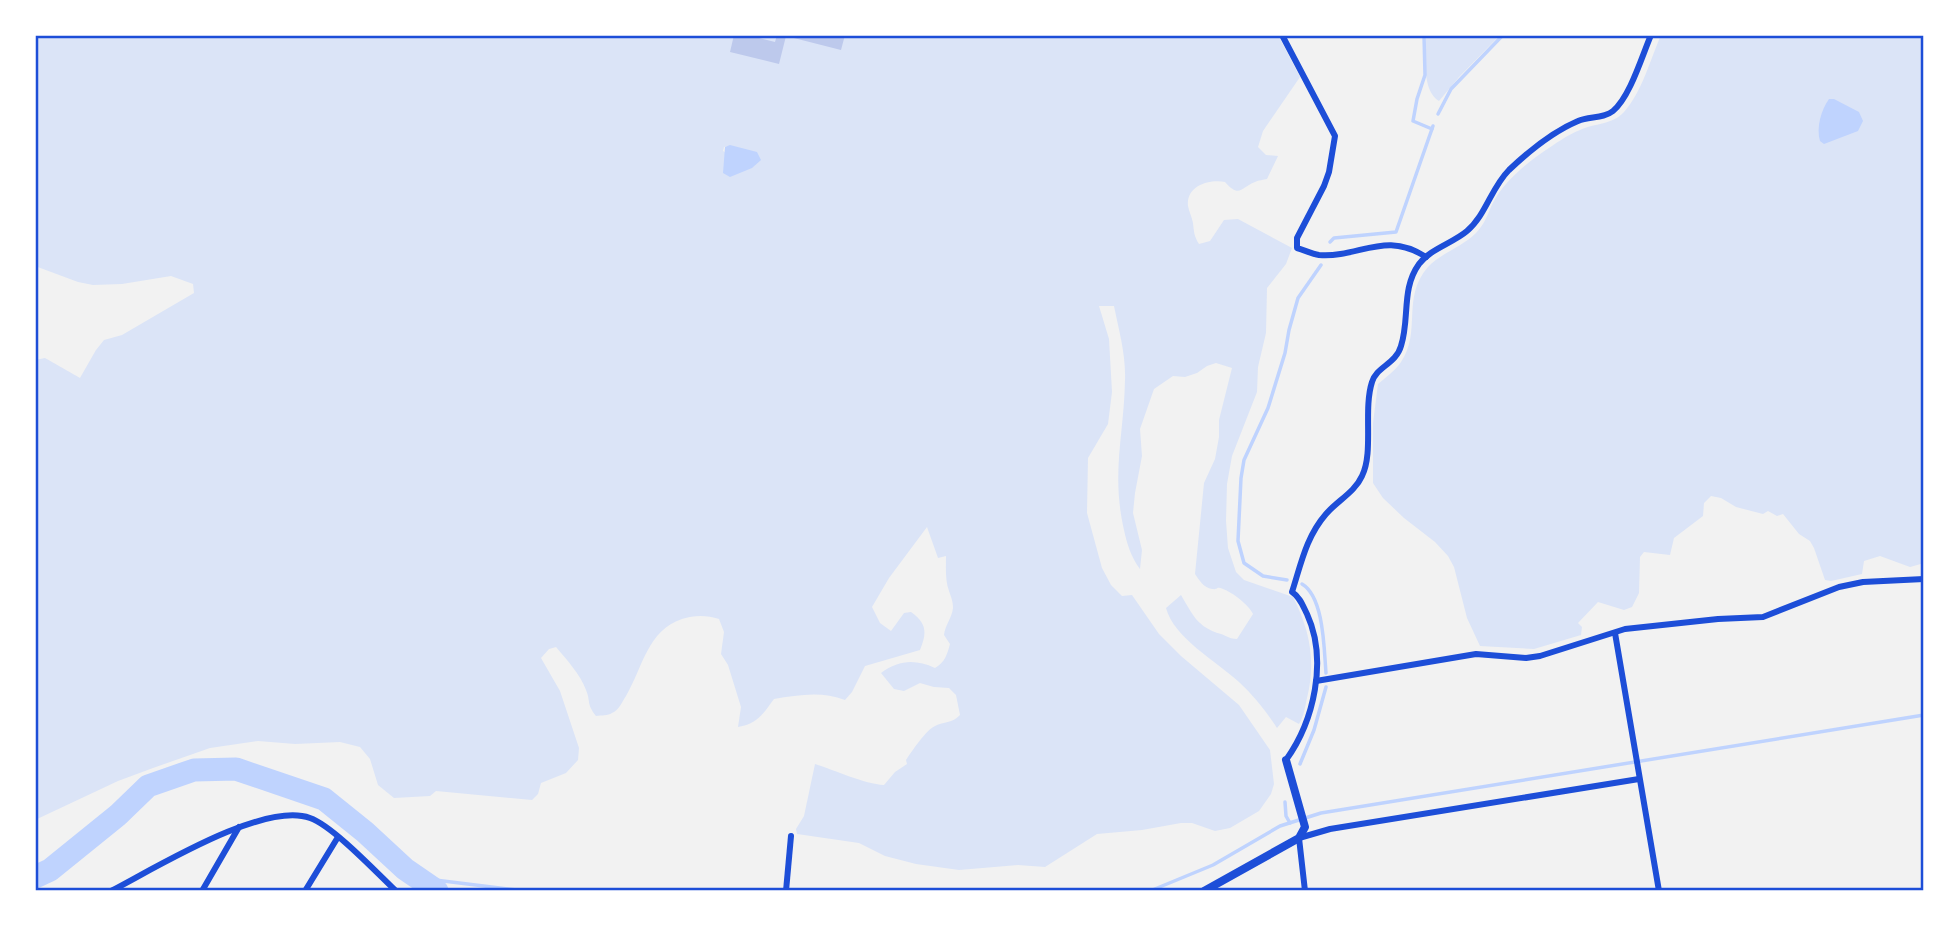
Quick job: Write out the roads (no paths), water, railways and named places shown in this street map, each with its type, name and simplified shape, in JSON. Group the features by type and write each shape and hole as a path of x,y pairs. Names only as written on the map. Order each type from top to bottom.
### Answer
{"street":[{"path":"1282,35 1335,136 1329,172 1297,238 1297,248 1317,255 1395,243 1414,249 1426,257"},
{"path":"1304,891 1298,838 1305,827 1286,760 1295,748 1311,706 1316,681 1316,649 1313,629 1300,600 1292,592 1313,530 1362,479 1366,465 1367,410 1373,378 1398,355 1406,323 1407,291 1419,264 1458,238 1476,222 1499,183 1531,150 1581,119 1606,115 1619,105 1651,35"},
{"path":"1316,681 1476,654 1526,658 1540,656 1625,629 1763,617 1839,587 1863,582 1924,579"},
{"path":"1615,633 1659,891"},
{"path":"1204,891 1298,838 1330,829 1639,779"},
{"path":"111,891 240,826 283,816 310,818 338,837 396,891"},
{"path":"202,891 240,826"},
{"path":"786,891 791,836"},
{"path":"305,891 338,837"}],"water":[{"path":"1829,99 1859,112 1863,121 1858,131 1824,144 1820,141 1819,125"},
{"path":"730,145 757,152 761,160 752,168 730,177 723,173 725,147"}],"waterway":[{"path":"1424,35 1425,75 1413,121 1432,129"},
{"path":"1438,114 1451,89 1503,35"},
{"path":"1330,242 1334,238 1396,232 1433,126"},
{"path":"1287,580 1263,576 1244,563 1238,541 1241,478 1244,460 1268,408 1298,298 1321,265"},
{"path":"1302,584 1315,600 1319,612 1326,673"},
{"path":"1300,764 1314,730 1326,687"},
{"path":"1150,891 1213,865 1280,826 1321,813 1924,715"},
{"path":"35,877 50,870 118,815 148,786 194,770 236,769 324,799 405,869 437,891"},
{"path":"1285,802 1286,816 1290,823"},
{"path":"419,878 525,891"}]}
